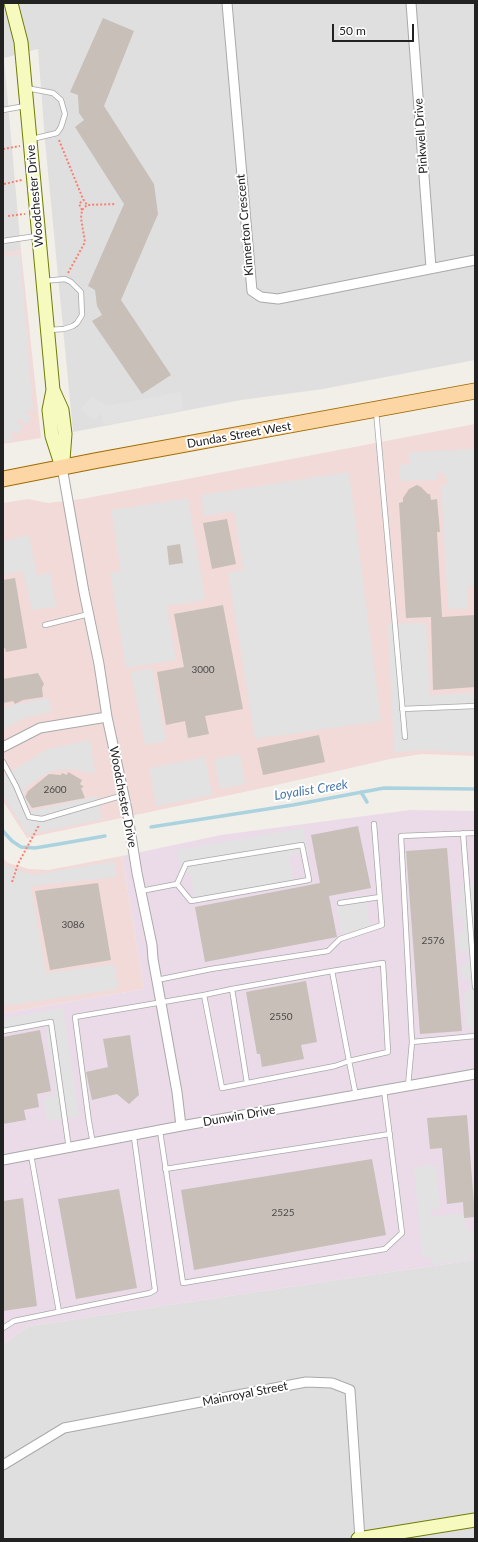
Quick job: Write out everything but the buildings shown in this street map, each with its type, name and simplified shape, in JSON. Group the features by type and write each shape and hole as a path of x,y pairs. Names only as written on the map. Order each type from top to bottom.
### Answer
{"main road":[{"name":"Dundas Street West","path":"3,479 475,391"}],"street":[{"name":"Woodchester Drive","path":"11,3 21,42 53,390 50,410 52,436 62,467 99,664 107,717 124,795 152,944 177,1092 181,1126"},
{"name":"Kinnerton Crescent","path":"227,3 252,291 261,297 278,299 475,260"},
{"name":"Pinkwell Drive","path":"411,3 431,268"},
{"path":"3,746 40,728 107,717"},
{"name":"Dunwin Drive","path":"3,1160 69,1149 181,1126 475,1074"},
{"name":"Mainroyal Street","path":"3,1465 64,1428 306,1382 332,1383 350,1390 359,1539"},
{"path":"359,1539 475,1520"}],"lane":[{"path":"25,88 54,93 61,100 66,114 57,133 30,142"},
{"path":"3,110 27,106"},
{"path":"3,241 38,236"},
{"path":"42,281 65,279 71,282 81,292 82,315 78,323 64,329 47,331"},
{"path":"376,410 405,738"},
{"path":"46,625 89,614"},
{"path":"402,709 475,706"},
{"path":"3,762 16,786 29,818 42,819 124,795"},
{"path":"157,980 211,969 328,951 340,939 382,925 374,824"},
{"path":"463,833 475,987"},
{"path":"408,1086 412,1042 401,836 475,833"},
{"path":"302,845 309,880 191,901 177,884 186,864 302,845"},
{"path":"141,891 177,884"},
{"path":"340,903 380,897"},
{"path":"93,1144 75,1017 383,962 388,1052 349,1061 335,1066 222,1088 204,995"},
{"path":"332,971 356,1096"},
{"path":"232,989 247,1083"},
{"path":"3,1031 51,1022 69,1149"},
{"path":"412,1042 475,1036"},
{"path":"160,1131 183,1283 386,1249 402,1233 384,1090"},
{"path":"166,1169 390,1134"},
{"path":"3,1328 14,1321 150,1293 155,1290 134,1136"},
{"path":"31,1156 59,1312"}],"path":[{"path":"57,133 83,199 87,205"},
{"path":"3,149 30,142"},
{"path":"4,184 33,178"},
{"path":"65,279 85,242 81,218 82,210 79,204 83,199"},
{"path":"82,210 87,205 116,204"},
{"path":"8,216 36,212"},
{"path":"12,882 18,864 42,819"}],"shaded area":[{"path":"3,3 475,3 475,360 323,389 241,400 73,432 45,141 38,49 4,58 21,250 3,253"},
{"path":"21,250 41,438 3,444 3,253"},
{"path":"20,254 33,410 25,411 32,417 26,425 19,419 17,422 23,427 18,434 11,430 13,440 3,442 3,256"},
{"path":"181,392 183,410 104,425 101,413 95,421 80,410 92,396 106,406"},
{"path":"475,424 475,756 422,754 390,759 263,788 27,838 3,801 3,503 28,499 48,503 82,499"},
{"path":"475,449 475,596 474,587 467,586 467,609 448,609 441,485 448,484 445,475 437,471 437,480 400,481 399,465 409,464 409,452"},
{"path":"349,472 381,721 255,739 228,573 243,570 234,511 204,516 201,495"},
{"path":"188,498 205,600 167,606 176,660 126,668 110,573 121,571 111,510"},
{"path":"29,535 37,576 50,572 56,607 32,610 23,571 3,575 3,541"},
{"path":"426,623 430,695 475,693 475,753 421,750 394,753 388,624"},
{"path":"152,668 166,741 145,745 131,672"},
{"path":"48,698 52,711 25,718 3,729 3,707"},
{"path":"90,740 95,773 70,769 51,771 27,786 23,792 31,811 97,796 102,819 28,835 3,795 3,776 48,749"},
{"path":"240,754 245,784 220,789 214,759"},
{"path":"205,757 212,795 156,806 149,768"},
{"path":"410,810 475,811 475,1260 29,1326 3,1344 3,1013 144,989 122,856 221,835"},
{"path":"303,828 308,852 289,856 294,884 195,901 190,873 181,874 177,850"},
{"path":"122,856 144,989 3,1013 3,858 8,863 29,869 48,870"},
{"path":"114,861 117,877 31,886 46,973 114,964 118,989 3,1006 3,865 34,875"},
{"path":"461,885 475,885 475,1027 466,1028 464,993 469,992 469,979 462,979 461,964 468,963 467,951 458,951 457,932 464,931 464,918 457,918 456,903 462,903"},
{"path":"365,895 370,928 341,933 336,900"},
{"path":"63,1008 79,1116 47,1121 43,1097 56,1095 45,1026 3,1032 3,1019"},
{"path":"436,1165 440,1208 431,1209 431,1216 465,1214 467,1231 475,1231 475,1251 471,1251 472,1260 432,1264 431,1257 422,1257 414,1167"},
{"path":"475,1260 475,1539 3,1539 3,1344 29,1326"}],"waterway":[{"name":"Loyalist Creek","path":"151,827 293,805 384,788 475,789"},
{"path":"361,792 367,802"},
{"name":"Loyalist Creek","path":"3,831 12,841 21,847 35,848 105,836"}]}
